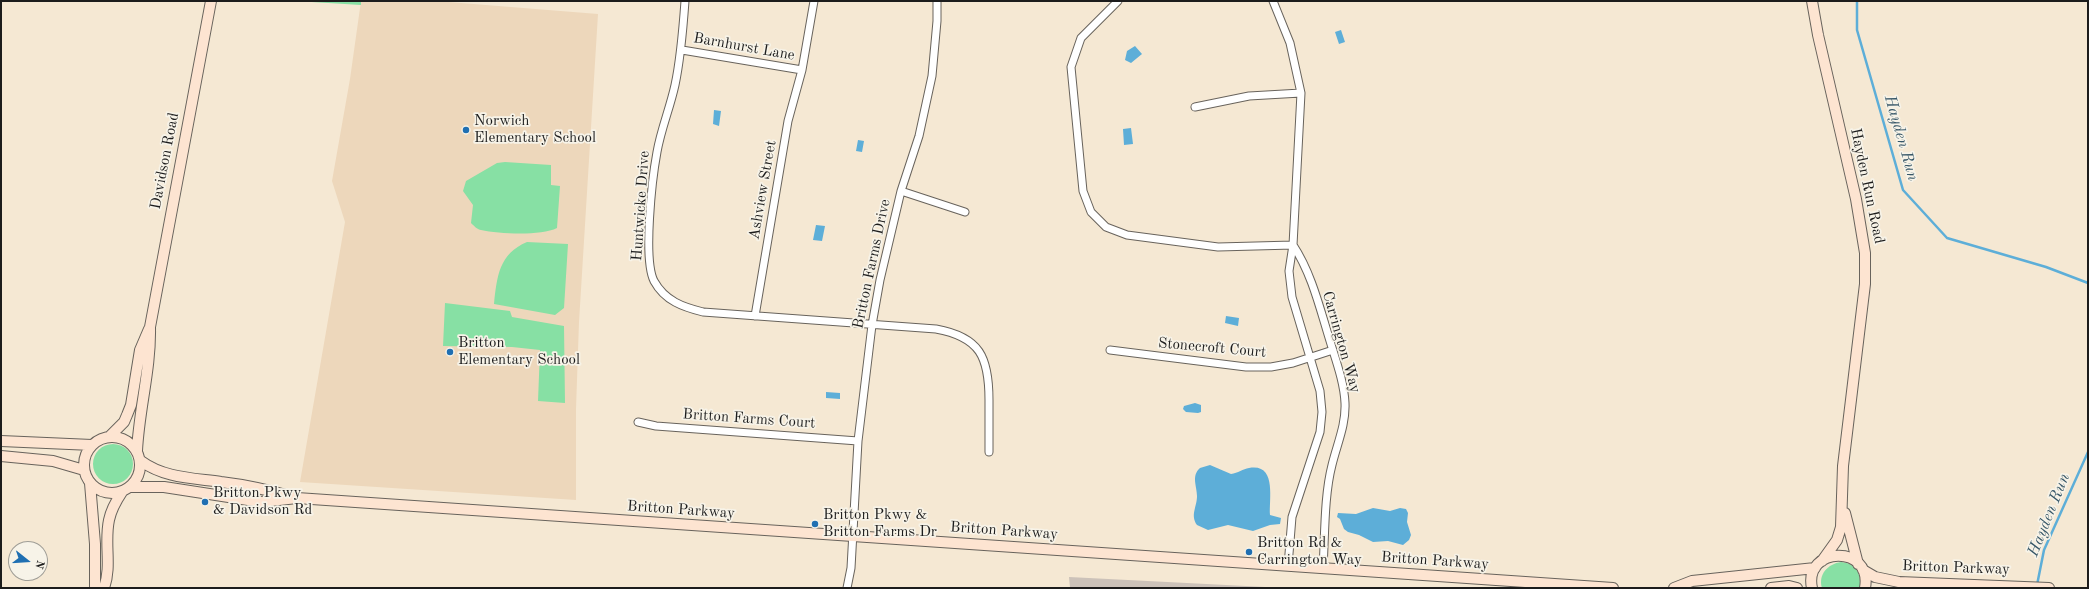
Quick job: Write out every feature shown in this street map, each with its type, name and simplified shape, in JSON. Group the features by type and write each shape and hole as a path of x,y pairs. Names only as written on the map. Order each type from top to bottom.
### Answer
{"main road":[{"name":"Davidson Road","path":"137,450 139,418 151,349 150,327 210,1"},
{"name":"Hayden Run Road","path":"1812,1 1818,35 1859,213 1865,253 1865,284 1843,466 1842,515 1838,538 1818,564"},
{"name":"Davidson Road","path":"109,437 124,422 131,405 140,350 150,327"},
{"path":"90,483 95,488 108,493 122,492 131,487 137,480 140,471 141,461 137,450 125,439 109,437 100,439 92,444 84,461 84,470 90,483 95,544 95,588"},
{"path":"1,441 92,444"},
{"path":"1,456 53,461 84,470"},
{"name":"Britton Parkway","path":"141,461 156,470 175,476 264,488 297,498"},
{"name":"Britton Parkway","path":"131,487 164,487 261,502 297,498 1613,588"},
{"path":"104,588 107,580 109,556 109,521 122,492"},
{"name":"Hayden Run Road","path":"1842,498 1860,567 1865,578 1865,588"},
{"name":"Britton Parkway","path":"1818,564 1836,555 1844,556 1875,577 1899,582 2010,585 2050,588"},
{"path":"1674,588 1692,581 1818,564"},
{"path":"1812,588 1812,576 1818,564"},
{"path":"1771,588 1789,586 1797,588"}],"street":[{"name":"Huntwicke Drive","path":"685,1 682,50 675,86 657,152 648,252 649,268 654,281 663,293 674,303 703,312 951,332 963,337 975,345 983,356 988,369 989,452"},
{"name":"Ashview Street","path":"755,316 788,121 802,70 814,1"},
{"name":"Britton Farms Drive","path":"847,588 851,568 858,441 872,325 880,280 901,192 918,136 932,76 937,21 937,1"},
{"path":"1273,1 1290,43 1301,93 1293,245 1288,271 1292,297 1320,391 1320,432 1292,517 1288,566"},
{"path":"1115,2 1081,38 1071,67 1073,102 1083,191 1091,212 1106,227 1127,235 1218,247 1293,245"},
{"name":"Barnhurst Lane","path":"682,50 802,70"},
{"path":"1195,107 1249,96 1301,93"},
{"path":"901,192 965,212"},
{"name":"Carrington Way","path":"1293,245 1302,259 1318,301 1343,385 1345,404 1344,425 1332,465 1329,482 1323,568"},
{"name":"Stonecroft Court","path":"1110,350 1246,367 1271,367 1333,350"},
{"name":"Britton Farms Court","path":"638,422 656,426 858,441"}],"shaded area":[{"name":"Norwich Elementary School","path":"361,1 436,1 598,14 579,322 576,409 576,500 300,482 345,222 332,181 350,79"},
{"path":"1069,577 1285,588 1070,588"}],"green space":[{"path":"295,1 361,1 361,5"},
{"path":"505,162 551,165 551,185 560,186 557,228 550,231 541,232 509,233 480,230 471,223 473,205 463,191 466,181 497,163"},
{"path":"527,242 568,244 564,308 555,315 494,304 496,284 501,267 510,253"},
{"path":"445,303 510,311 512,317 564,326 565,403 538,401 540,350 512,347 443,346"},
{"path":"113,444 121,446 127,450 131,456 133,464 131,472 127,478 121,482 113,484 105,482 99,478 95,472 93,464 95,456 99,450 105,446"},
{"path":"1841,562 1851,565 1857,570 1860,578 1860,588 1822,588 1821,578 1825,570 1836,563"}],"water":[{"path":"1341,30 1345,42 1339,44 1335,32"},
{"path":"1135,46 1142,54 1131,63 1125,60 1127,51"},
{"path":"714,110 721,111 719,126 713,124"},
{"path":"1131,128 1133,144 1124,145 1123,129"},
{"path":"858,140 864,141 862,152 856,151"},
{"path":"816,225 825,226 822,241 813,240"},
{"path":"1226,316 1239,318 1238,326 1225,323"},
{"path":"826,392 840,393 840,399 826,398"},
{"path":"1195,403 1201,405 1201,412 1186,412 1183,409 1184,406"},
{"path":"1210,465 1231,474 1249,468 1258,468 1264,471 1268,476 1270,484 1270,515 1281,518 1280,524 1270,525 1253,531 1228,525 1208,530 1197,525 1194,518 1197,500 1195,478 1197,471 1200,468"},
{"path":"1373,508 1390,511 1400,508 1406,509 1408,513 1407,522 1411,535 1409,540 1403,545 1388,541 1373,542 1359,535 1348,532 1344,529 1340,519 1337,517 1338,513 1356,514"}],"waterway":[{"name":"Hayden Run","path":"1857,1 1857,30 1903,190 1947,238 2046,267 2088,283"},
{"name":"Hayden Run","path":"2037,585 2044,550 2088,452"}],"place":[{"name":"Norwich Elementary School","path":"466,130"},
{"name":"Britton Elementary School","path":"450,352"},
{"name":"Britton Pkwy & Davidson Rd","path":"205,502"},
{"name":"Britton Pkwy & Britton Farms Dr","path":"815,524"},
{"name":"Britton Rd & Carrington Way","path":"1249,552"}]}
